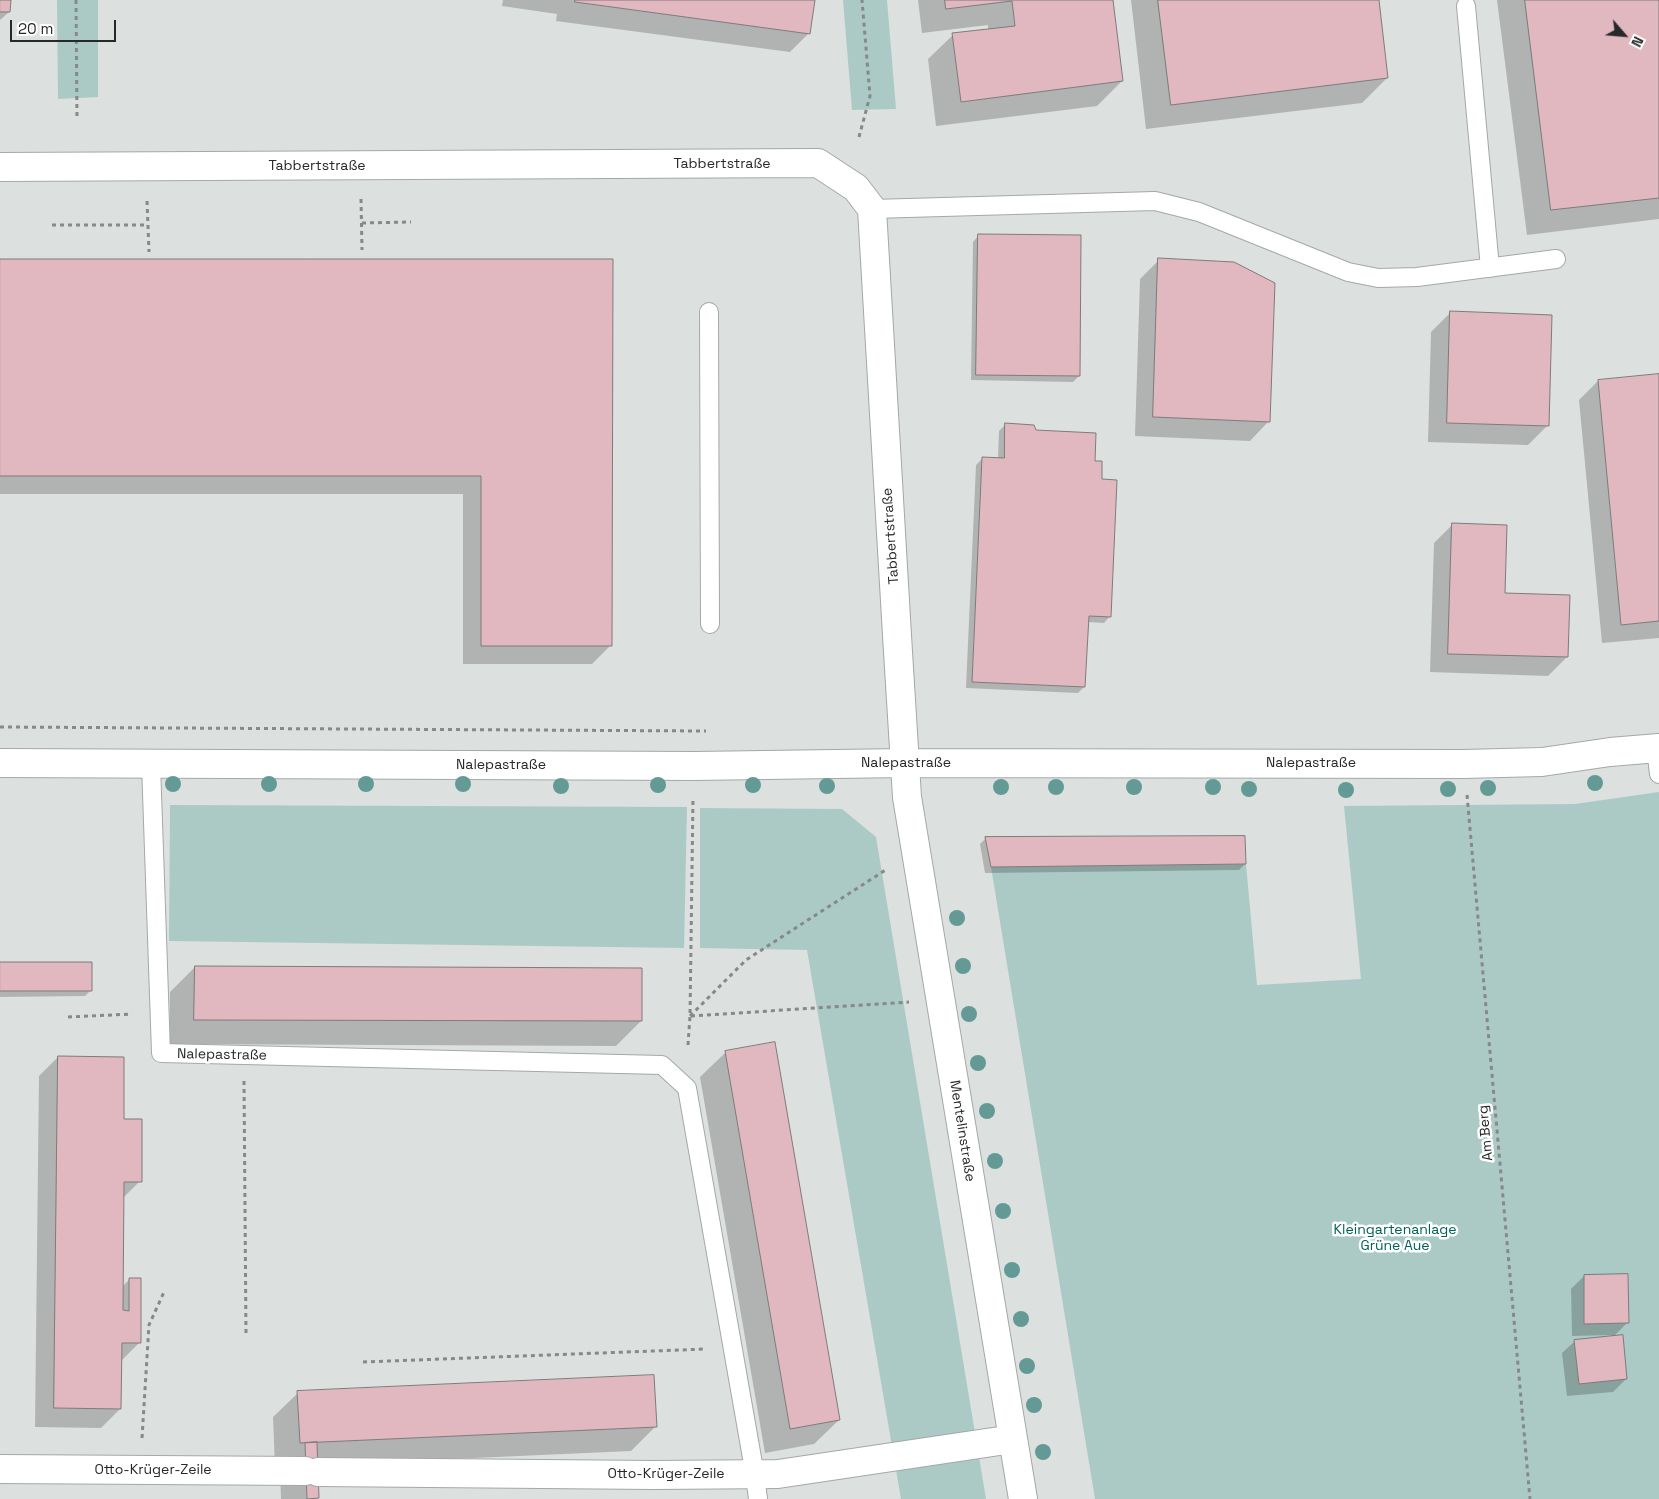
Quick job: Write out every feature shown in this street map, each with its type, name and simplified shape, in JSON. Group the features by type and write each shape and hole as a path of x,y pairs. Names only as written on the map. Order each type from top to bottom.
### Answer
{"street":[{"name":"Tabbertstraße","path":"0,167 818,163 856,188 872,209 905,763"},
{"name":"Nalepastraße","path":"0,763 695,766 905,763 1464,764 1542,762 1610,752 1658,757"},
{"name":"Mentelinstraße","path":"905,763 907,797 912,829 1023,1499"},
{"name":"Otto-Krüger-Zeile","path":"0,1469 312,1471 757,1487 778,1474 1013,1439"}],"lane":[{"path":"1466,6 1490,268"},
{"path":"872,209 1155,201 1199,212 1348,272 1378,278 1417,277 1556,259"},
{"path":"709,312 710,624"},
{"name":"Nalepastraße","path":"151,764 162,1053 662,1065 687,1088 757,1487"}],"path":[{"path":"76,0 77,120"},
{"path":"859,137 870,96 862,0"},
{"path":"361,199 362,250"},
{"path":"147,201 150,252"},
{"path":"362,223 411,222"},
{"path":"52,225 148,225"},
{"path":"0,727 709,731"},
{"name":"Am Berg","path":"1464,764 1530,1499"},
{"path":"688,1045 693,794"},
{"path":"690,1016 746,960 890,868"},
{"path":"690,1016 912,1002"},
{"path":"68,1017 160,1013"},
{"path":"244,1055 246,1335"},
{"path":"142,1439 149,1325 164,1292"},
{"path":"363,1362 709,1349"}],"green space":[{"path":"57,0 98,0 98,97 58,99"},
{"path":"843,0 887,0 896,109 852,110"},
{"name":"Kleingartenanlage Grüne Aue","path":"1659,792 1659,1499 1095,1499 991,867 1246,864 1257,985 1361,979 1344,806 1575,804"},
{"path":"170,805 687,807 684,948 169,941"},
{"path":"700,808 842,809 876,837 986,1499 901,1499 807,950 700,948"}],"building":[{"path":"0,0 11,0 10,12 0,12"},
{"path":"575,0 815,0 810,34 575,2"},
{"path":"945,0 1113,0 1123,81 961,102 952,33 1015,26 1012,1 946,9"},
{"path":"1158,0 1379,0 1388,78 1171,105"},
{"path":"1525,0 1659,0 1659,198 1551,210"},
{"path":"978,234 1081,235 1080,376 976,375"},
{"path":"1158,258 1234,262 1275,283 1270,422 1153,417"},
{"path":"0,259 613,259 612,646 481,646 481,476 0,476"},
{"path":"1450,311 1552,315 1549,426 1447,423"},
{"path":"1659,374 1659,621 1621,625 1598,380"},
{"path":"1005,423 1034,425 1036,430 1096,433 1095,461 1102,461 1102,479 1117,480 1111,617 1089,616 1085,687 972,682 982,457 1004,458"},
{"path":"1452,523 1507,525 1505,593 1570,595 1568,657 1448,654"},
{"path":"1245,836 1246,864 991,867 985,837"},
{"path":"0,962 92,962 92,991 0,991"},
{"path":"195,966 642,968 642,1021 194,1020"},
{"path":"775,1042 840,1420 790,1429 725,1051"},
{"path":"58,1056 124,1057 124,1119 142,1119 142,1182 124,1182 123,1310 129,1311 129,1278 141,1278 141,1343 122,1343 121,1409 54,1408"},
{"path":"1628,1274 1629,1323 1584,1324 1584,1275"},
{"path":"1623,1335 1627,1379 1579,1384 1574,1340"},
{"path":"654,1375 657,1427 300,1443 297,1391"},
{"path":"317,1442 319,1498 307,1499 305,1443"}]}
